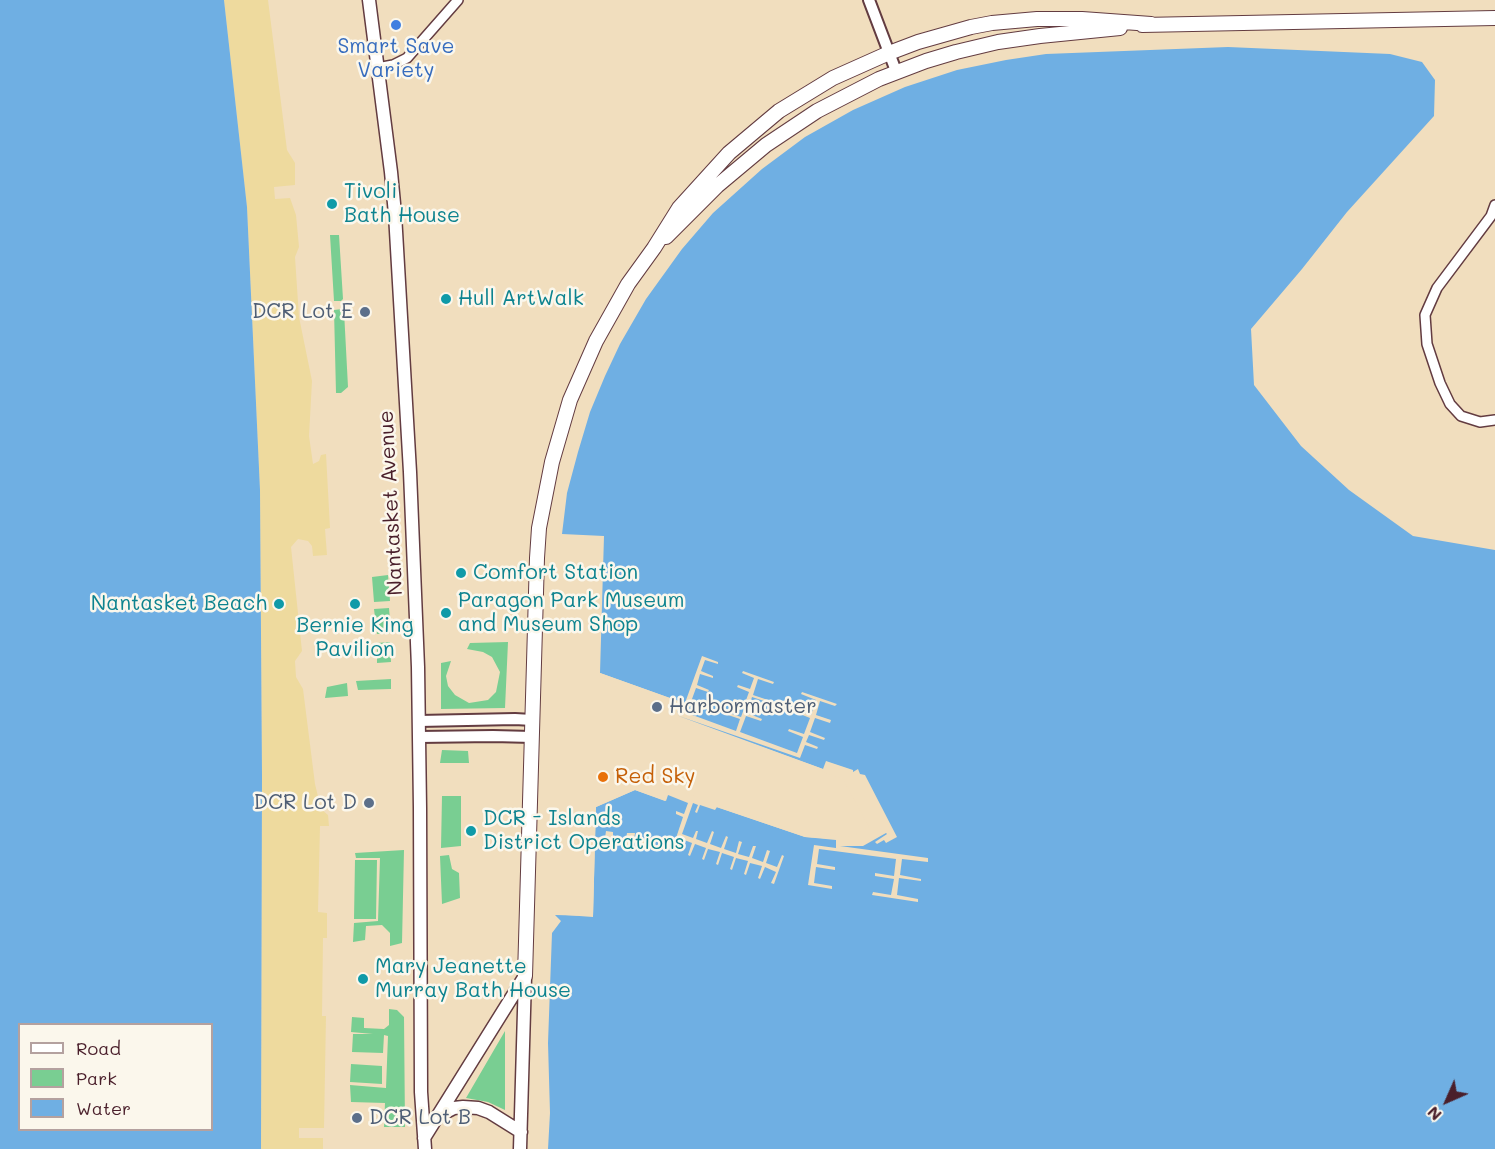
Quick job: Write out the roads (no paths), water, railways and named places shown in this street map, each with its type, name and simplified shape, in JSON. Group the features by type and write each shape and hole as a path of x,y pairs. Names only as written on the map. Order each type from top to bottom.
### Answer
{"main road":[{"name":"Nantasket Avenue","path":"369,0 391,172 398,256 414,568 419,721 424,1143"},
{"path":"520,1149 538,536 543,502 570,400 586,360 616,303 679,208 714,168 753,132 779,111 814,88 889,53 950,32 992,22 1058,18 1151,24 1495,18"},
{"path":"654,248 725,179 766,145 817,111 896,71 956,52 998,42 1151,24"},
{"path":"417,1149 424,1143 438,1116 525,976"},
{"path":"438,1116 454,1108 478,1108 489,1112 521,1132"}],"street":[{"path":"377,68 393,65 407,58 458,0"},
{"path":"869,0 896,71"},
{"path":"1495,205 1493,220 1437,288 1425,315 1427,344 1440,383 1450,404 1461,416 1480,422 1495,420"},
{"path":"419,721 532,720"},
{"path":"419,737 532,737"}],"water":[{"path":"0,0 224,0 247,207 260,490 261,1149 0,1149"},
{"path":"1228,47 1390,54 1422,62 1435,80 1434,116 1347,212 1251,329 1254,385 1301,446 1349,490 1413,536 1495,550 1495,1149 548,1149 550,1113 548,1043 552,933 561,921 555,915 593,916 596,807 635,790 665,801 669,791 805,837 851,840 873,829 845,777 676,716 681,702 600,673 604,536 562,534 567,493 590,412 620,344 646,299 682,249 713,213 762,169 805,137 853,110 905,87 957,70 1046,54"}],"place":[{"name":"Smart Save Variety","path":"396,25"},
{"name":"Tivoli Bath House","path":"332,204"},
{"name":"Hull ArtWalk","path":"446,299"},
{"name":"DCR Lot E","path":"365,312"},
{"name":"Comfort Station","path":"461,573"},
{"name":"Nantasket Beach","path":"279,604"},
{"name":"Bernie King Pavilion","path":"355,604"},
{"name":"Paragon Park Museum and Museum Shop","path":"446,613"},
{"name":"Harbormaster","path":"657,707"},
{"name":"Red Sky","path":"603,777"},
{"name":"DCR Lot D","path":"369,803"},
{"name":"DCR - Islands District Operations","path":"471,831"},
{"name":"Mary Jeanette Murray Bath House","path":"363,979"},
{"name":"DCR Lot B","path":"357,1118"}]}
